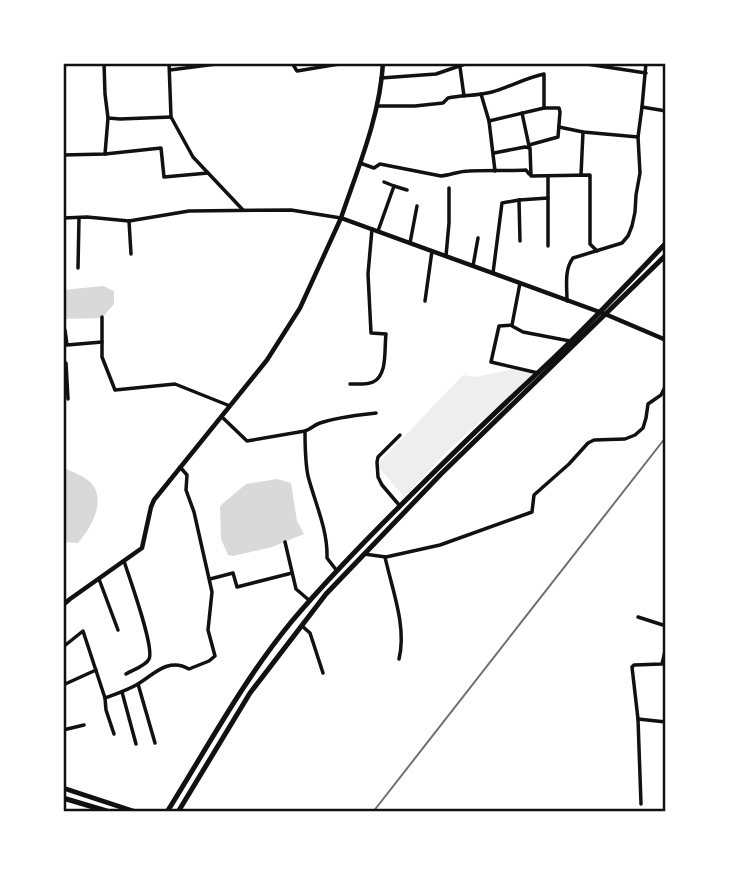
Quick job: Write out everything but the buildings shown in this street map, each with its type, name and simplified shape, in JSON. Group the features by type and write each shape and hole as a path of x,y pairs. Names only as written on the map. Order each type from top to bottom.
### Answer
{"main road":[{"path":"63,605 142,548 150,507 267,360 300,308 341,218 360,163 377,106 383,63"},
{"path":"341,218 602,313 666,340"},
{"path":"178,812 250,694 326,594 602,313 666,243"},
{"path":"167,812 258,666 337,570 493,413 666,255"},
{"path":"63,788 136,812"},
{"path":"63,798 110,812"}],"street":[{"path":"104,63 108,118 105,154"},
{"path":"169,63 171,117 193,157 243,211"},
{"path":"170,70 224,63"},
{"path":"292,63 297,71 345,63"},
{"path":"381,78 436,74 468,63"},
{"path":"580,63 646,73"},
{"path":"567,300 567,275 573,258 622,243 632,226 640,173 638,137 646,63"},
{"path":"460,66 464,96"},
{"path":"377,106 443,103 448,98 481,94 544,74 544,108"},
{"path":"481,94 489,121 495,171"},
{"path":"642,107 666,111"},
{"path":"489,121 544,108 559,108 560,113 558,138 530,147 494,153"},
{"path":"522,113 530,147 531,176"},
{"path":"108,118 120,120 171,117"},
{"path":"559,127 638,137"},
{"path":"581,175 583,132"},
{"path":"63,155 161,148 164,177 208,173"},
{"path":"360,163 374,168 380,164 441,176 457,172 526,170 531,176"},
{"path":"531,176 590,175 590,244 597,251"},
{"path":"548,176 548,246"},
{"path":"384,182 407,190"},
{"path":"350,384 371,383 382,376 384,371 386,334 370,333 368,274 375,230 394,186"},
{"path":"446,256 449,188"},
{"path":"493,273 502,203 548,198"},
{"path":"519,200 520,241"},
{"path":"410,243 417,206"},
{"path":"63,218 130,221 189,211 291,210 341,218"},
{"path":"78,268 79,218"},
{"path":"130,221 131,254"},
{"path":"473,266 478,238"},
{"path":"425,301 432,251"},
{"path":"512,326 520,283"},
{"path":"102,317 102,357 115,390 175,384 230,406"},
{"path":"538,373 491,362 499,326 512,326 523,332 570,341"},
{"path":"63,330 67,345 102,342"},
{"path":"63,363 66,363 68,399"},
{"path":"364,554 385,557 440,545 532,512 534,495 588,443 594,440 625,439 643,428 648,404 661,395 666,385"},
{"path":"222,417 247,441 305,431 317,424 348,416 376,413"},
{"path":"305,431 308,475 327,542 327,558 337,570"},
{"path":"400,435 378,457 377,462 378,477 382,485 400,506"},
{"path":"105,698 138,684 166,666 174,663 189,669 215,656 208,630 212,592 210,579 186,490 187,475 180,467"},
{"path":"285,542 296,589 310,601"},
{"path":"385,557 399,618 402,645 399,659"},
{"path":"124,561 148,640 150,657 148,661 126,674"},
{"path":"210,579 233,573 237,587 292,573"},
{"path":"99,579 118,630"},
{"path":"638,617 666,626"},
{"path":"302,626 310,633 323,673"},
{"path":"63,647 83,631 114,734"},
{"path":"641,804 638,719 632,667 662,664 666,647"},
{"path":"63,685 96,670"},
{"path":"138,684 155,743"},
{"path":"122,692 136,744"},
{"path":"638,719 666,722"},
{"path":"63,730 84,725"}],"shaded area":[{"path":"103,286 114,291 114,304 102,318 63,319 63,290"},
{"path":"519,368 536,373 446,452 404,497 377,465 463,375 475,377"},
{"path":"66,469 91,483 98,498 92,522 78,543 63,542 63,470"},
{"path":"277,479 291,483 297,521 304,534 272,547 228,555 221,539 220,506 246,484"}],"railway":[{"path":"373,812 666,437"}]}
